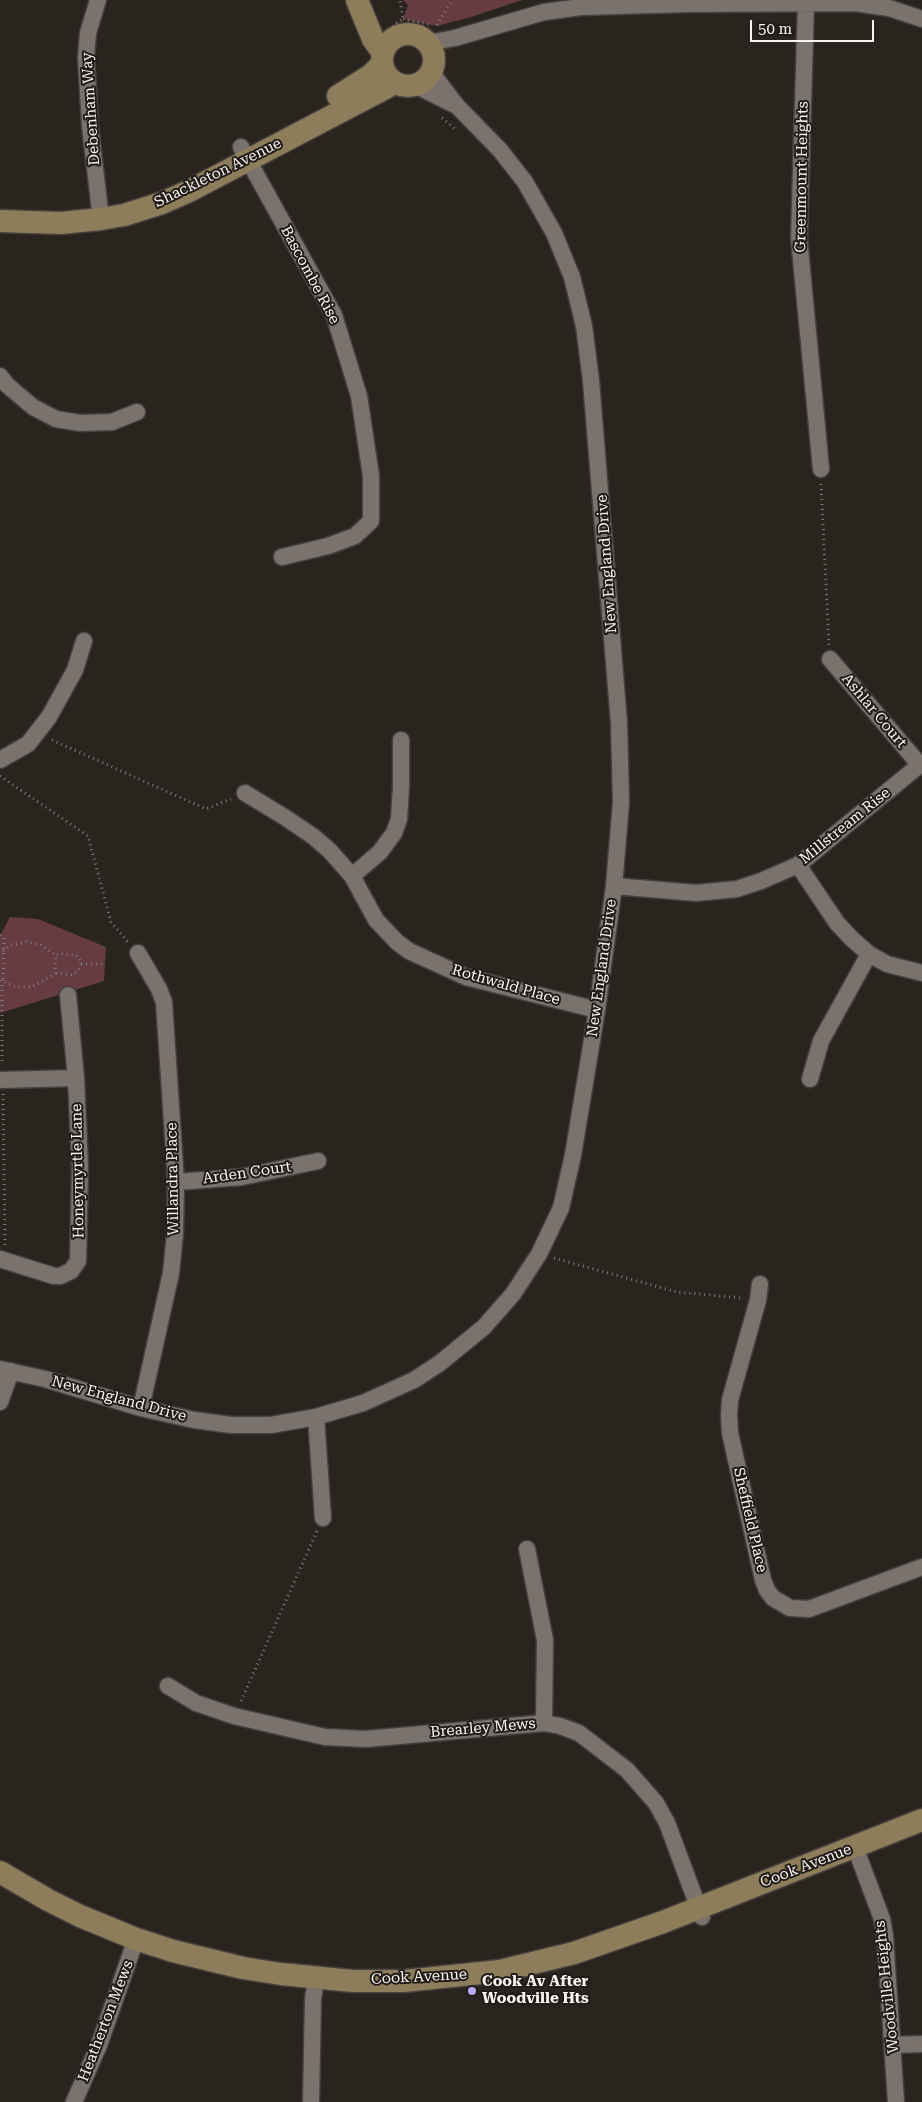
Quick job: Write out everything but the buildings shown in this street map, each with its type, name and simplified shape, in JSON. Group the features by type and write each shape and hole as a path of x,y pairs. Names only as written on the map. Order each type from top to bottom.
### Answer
{"street":[{"name":"Debenham Way","path":"98,0 88,33 86,57 90,126 100,212"},
{"path":"357,0 373,39 390,44"},
{"path":"370,0 380,18 390,44 387,76 544,12 581,7 855,3 889,8 922,19"},
{"name":"Greenmount Heights","path":"806,4 799,238 821,469"},
{"path":"390,44 405,34 422,38 428,59"},
{"name":"Shackleton Avenue","path":"0,207 74,208 124,215 162,203 189,191 245,153 371,76 390,44"},
{"name":"Shackleton Avenue","path":"245,153 428,59"},
{"name":"New England Drive","path":"5,1370 45,1379 142,1408 194,1420 231,1425 271,1425 316,1417 363,1403 414,1380 440,1363 484,1326 513,1294 539,1254 561,1208 573,1155 597,1010 614,886 621,802 620,724 600,482 584,326 572,277 554,233 525,182 500,150 457,106 428,59"},
{"name":"Bascombe Rise","path":"245,153 334,315 359,396 370,476 371,521 355,536 328,546 282,557"},
{"name":"Shackleton Avenue","path":"0,221 61,223 100,212"},
{"path":"0,376 7,385 33,407 56,419 80,423 112,422 137,412"},
{"path":"0,760 28,744 38,733 62,697 75,670 84,641"},
{"name":"Ashlar Court","path":"830,659 921,764"},
{"path":"352,876 380,852 394,833 399,818 401,740"},
{"name":"Millstream Rise","path":"614,886 696,893 737,889 761,881 798,865 921,764"},
{"name":"Rothwald Place","path":"245,793 314,837 352,876 376,920 397,942 409,951 466,977 597,1010"},
{"path":"798,865 837,923 869,954 887,964 922,973"},
{"name":"Willandra Place","path":"138,953 160,989 164,1002 176,1182 175,1234 171,1274 142,1408"},
{"path":"810,1079 821,1042 869,954"},
{"name":"Honeymyrtle Lane","path":"2,1260 60,1276 71,1271 78,1261 80,1166 76,1078 68,995"},
{"path":"1,1080 76,1078"},
{"name":"Arden Court","path":"176,1182 242,1176 318,1161"},
{"name":"Sheffield Place","path":"759,1292 731,1394 729,1415 732,1442 763,1580 768,1590 773,1598 790,1608 809,1609 922,1567"},
{"path":"0,1402 5,1370"},
{"path":"316,1417 323,1518"},
{"path":"527,1549 545,1640 544,1723"},
{"name":"Brearley Mews","path":"168,1686 196,1703 234,1716 346,1740 544,1723 560,1726 579,1733 627,1770 643,1787 667,1823 700,1913"},
{"name":"Cook Avenue","path":"857,1852 922,1820"},
{"name":"Cook Avenue","path":"0,1885 52,1914 218,1974 413,1991 492,1983 547,1972 593,1959 700,1913 857,1852 922,1832"},
{"name":"Woodville Heights","path":"857,1852 882,1919 885,1936 896,2102"},
{"name":"Cook Avenue","path":"0,1872 56,1904 134,1944"},
{"name":"Heatherton Mews","path":"74,2102 99,2045 134,1944"},
{"path":"311,2102 315,1983"},
{"path":"893,2045 922,2044"}],"path":[{"path":"390,44 403,19 400,0"},
{"path":"428,59 437,26 452,0"},
{"path":"439,115 457,131"},
{"path":"821,469 830,659"},
{"path":"38,733 206,809 245,793"},
{"path":"0,776 88,836 111,922 138,953"},
{"path":"0,935 4,938 0,1022 2,1260"},
{"path":"2,980 16,987 32,987 56,973 72,975 80,970 81,964 76,955 56,955 40,945 26,942 11,944 3,951"},
{"path":"56,955 56,973"},
{"path":"81,964 105,964"},
{"path":"539,1254 677,1292 759,1292"},
{"path":"234,1716 323,1518"}],"shaded area":[{"path":"403,0 522,0 437,26 403,19 408,5"},
{"path":"10,917 38,919 106,947 104,981 0,1013 0,936"}],"place":[{"name":"Cook Av After Woodville Hts","path":"472,1991"}]}
